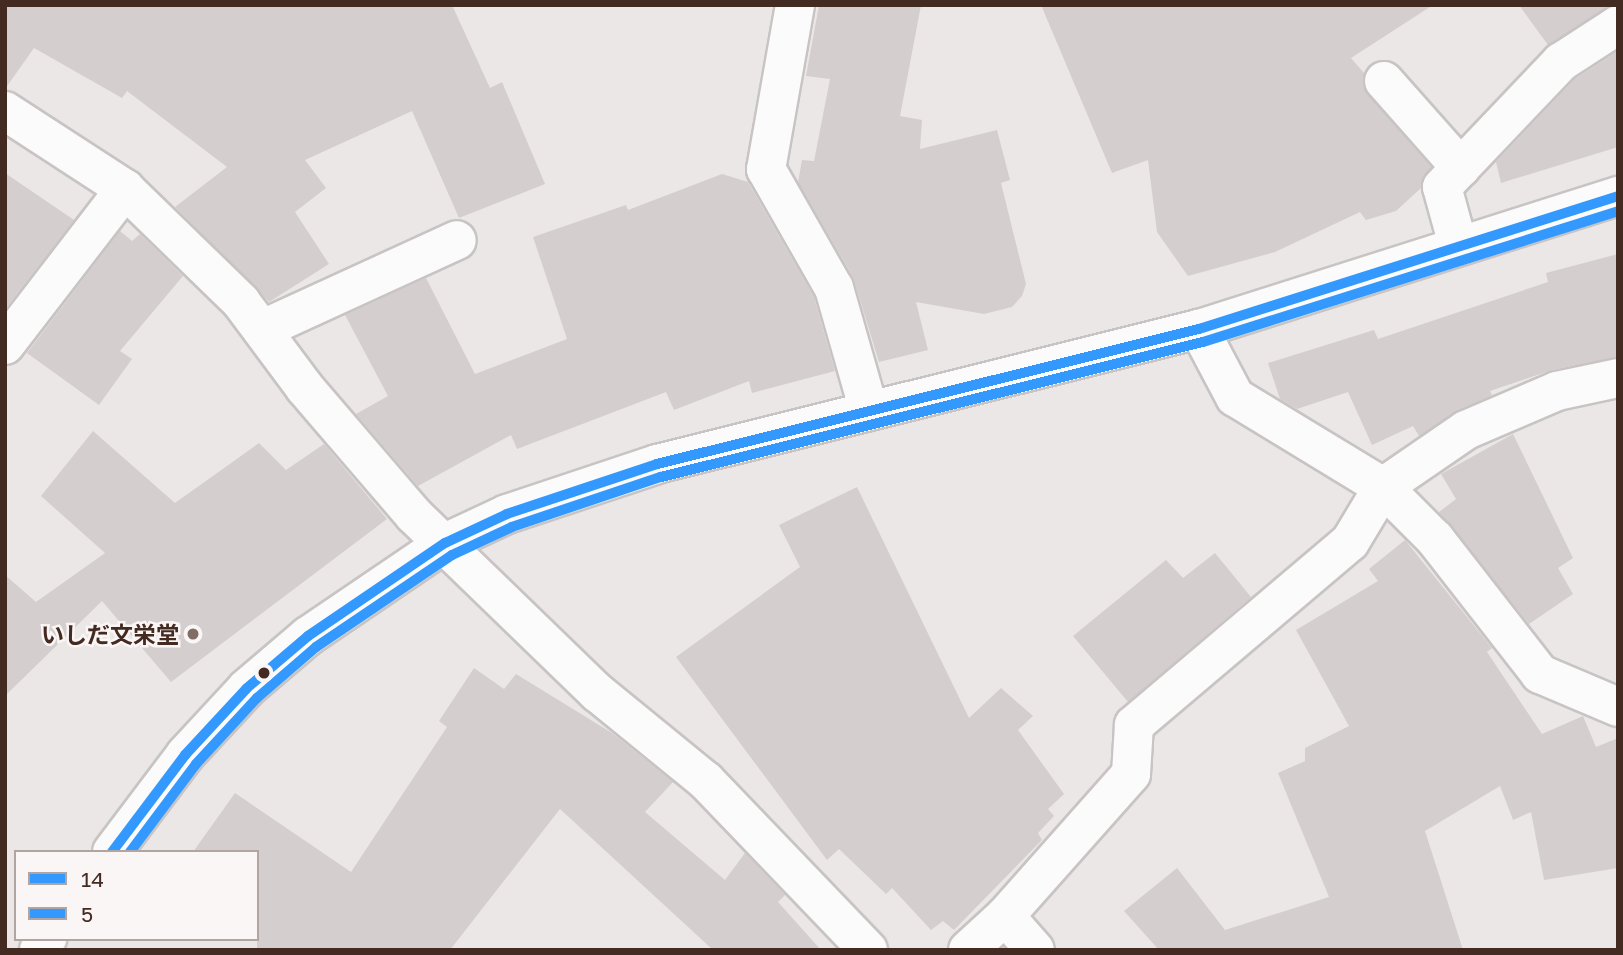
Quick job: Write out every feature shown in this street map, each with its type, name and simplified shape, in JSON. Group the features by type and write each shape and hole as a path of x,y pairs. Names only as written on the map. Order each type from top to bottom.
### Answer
{"street":[{"path":"795,5 766,169 834,288 869,411"},
{"path":"1458,245 1442,187 1561,62 1618,25"},
{"path":"1384,81 1461,168"},
{"path":"5,111 125,189 263,329 314,398 414,515 589,685 706,781 868,950"},
{"path":"5,345 125,189"},
{"path":"114,850 185,755 247,688 308,636 445,543 581,486 1199,329 1618,196"},
{"path":"263,329 457,240"},
{"path":"1199,329 1235,397 1383,488 1435,539 1540,674 1618,707"},
{"path":"968,950 1005,916 1131,774 1134,725 1350,542 1383,488 1466,430 1557,391 1618,378"},
{"path":"1005,916 1035,950"}],"building":[{"path":"5,5 452,5 490,88 502,82 545,184 459,218 412,111 305,160 326,188 295,212 329,264 269,302 175,207 227,167 127,91 122,98 34,48 5,89"},
{"path":"819,5 921,5 900,116 922,120 920,149 997,130 1010,180 1001,183 1026,284 1022,296 1012,307 984,314 916,302 928,350 879,362 853,277 798,182 802,160 814,161 830,79 806,76"},
{"path":"1041,5 1433,5 1351,58 1364,73 1368,95 1431,167 1421,188 1396,211 1366,220 1360,212 1275,252 1188,276 1157,232 1148,160 1112,173"},
{"path":"1519,5 1610,5 1548,45"},
{"path":"1618,51 1618,147 1501,183 1496,162 1575,79"},
{"path":"5,173 74,220 5,309"},
{"path":"722,174 748,182 814,297 835,371 752,393 749,381 674,410 666,392 517,449 511,435 418,486 356,414 388,396 345,315 426,278 475,374 567,339 533,237 626,205 628,210"},
{"path":"120,231 132,241 140,234 183,276 120,351 132,359 99,405 27,353"},
{"path":"1618,254 1618,357 1552,370 1490,391 1492,395 1419,436 1413,426 1372,445 1348,392 1297,409 1280,399 1268,363 1374,330 1378,339 1548,282 1546,273"},
{"path":"93,431 175,503 259,443 286,470 324,444 387,519 171,682 102,601 5,696 5,575 36,602 105,553 41,496"},
{"path":"1513,434 1573,558 1558,568 1573,594 1529,624 1439,512 1456,499 1441,474"},
{"path":"857,487 969,718 1001,688 1033,716 1018,730 1064,794 1048,809 1054,816 1038,833 1042,840 954,930 943,921 931,930 892,888 886,894 839,849 827,860 676,657 800,567 779,525"},
{"path":"1405,540 1492,648 1487,652 1542,734 1583,716 1596,747 1618,738 1618,868 1544,880 1531,812 1513,820 1500,786 1425,831 1463,950 1159,950 1124,911 1177,868 1225,930 1329,897 1278,773 1305,761 1305,748 1349,726 1296,630 1378,581 1369,569"},
{"path":"1215,553 1251,597 1128,702 1073,636 1166,560 1183,578"},
{"path":"474,668 504,689 516,674 612,733 673,782 645,812 725,880 745,853 785,895 778,902 821,950 713,950 560,809 450,950 257,950 259,850 194,850 235,793 351,872 447,727 439,721"}],"transit line":[{"name":"14","path":"114,850 185,755 247,688 308,636 445,543 507,514 657,464 1199,329 1618,196"},
{"name":"5","path":"132,850 196,764 257,698 316,647 452,555 512,527 661,477 1203,342 1618,211"}],"place":[{"name":"いしだ文栄堂","path":"193,634"}]}
